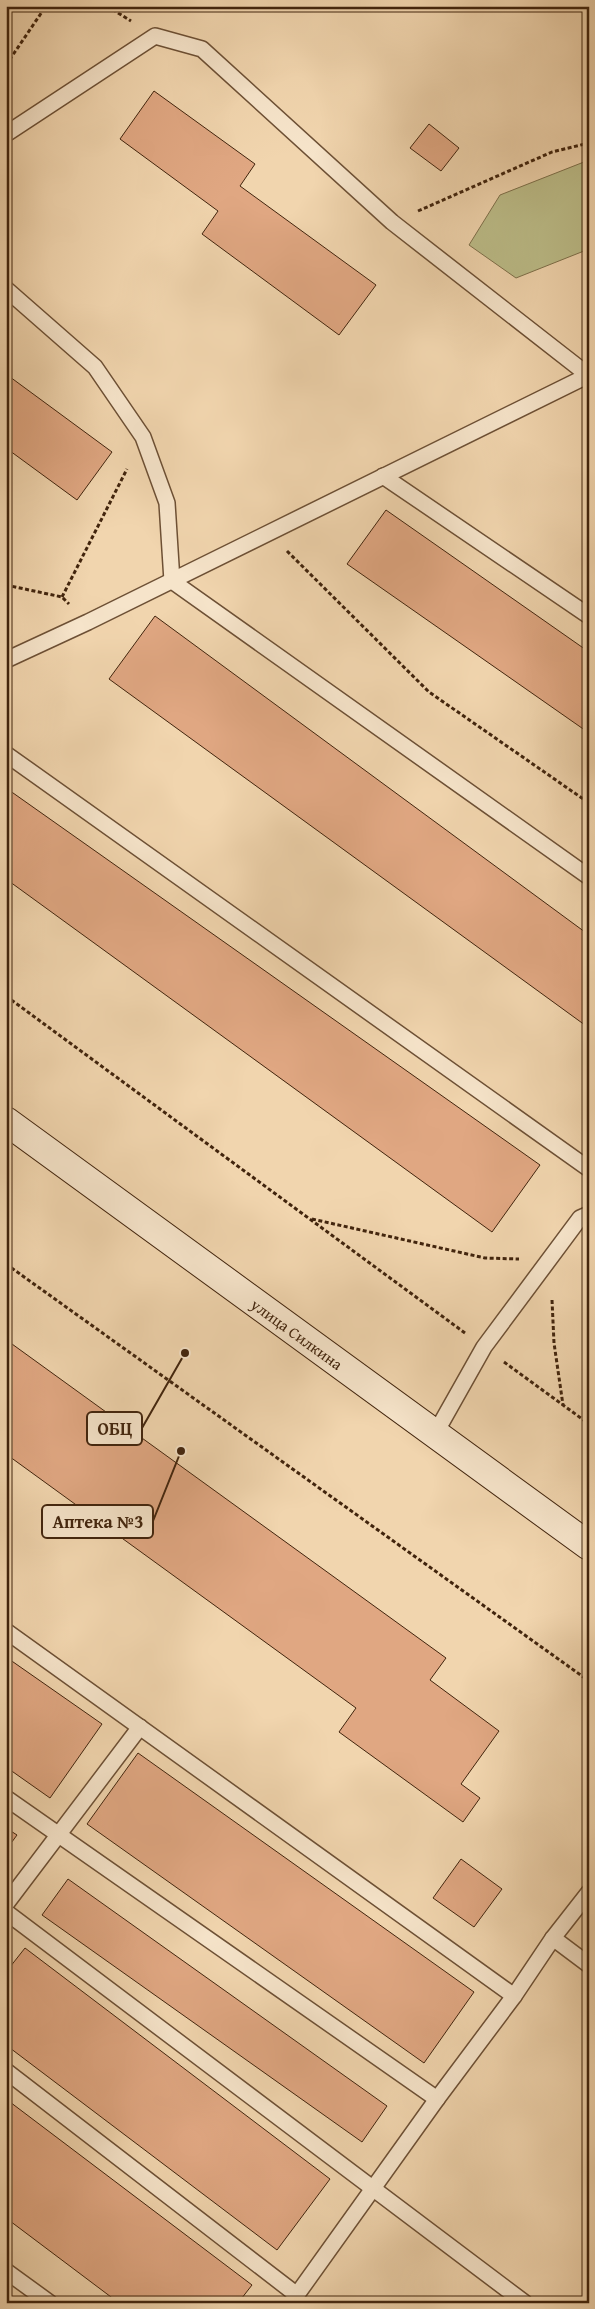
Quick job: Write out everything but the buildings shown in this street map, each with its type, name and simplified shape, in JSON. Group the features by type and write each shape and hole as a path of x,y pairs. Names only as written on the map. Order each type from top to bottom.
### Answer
{"main road":[{"name":"улица Силкина","path":"6,1121 589,1546"}],"lane":[{"path":"6,134 155,36 202,49 392,222 588,375 172,581 6,660"},
{"path":"6,289 95,367 143,437 167,502 172,581"},
{"path":"384,476 589,616"},
{"path":"172,581 589,877"},
{"path":"6,754 589,1168"},
{"path":"435,1434 484,1347 580,1218 589,1214"},
{"path":"6,1631 514,1996"},
{"path":"6,1904 140,1727"},
{"path":"6,1798 437,2099"},
{"path":"6,2071 294,2299 437,2099 514,1996 553,1938 589,1892"},
{"path":"6,1912 525,2303"},
{"path":"553,1938 589,1965"},
{"path":"6,2271 50,2303"}],"path":[{"path":"6,65 46,6"},
{"path":"392,222 552,152 589,143"},
{"path":"62,597 143,437"},
{"path":"269,533 429,692 589,803"},
{"path":"6,585 62,597 88,622"},
{"path":"6,996 589,1424"},
{"path":"309,1219 485,1258 550,1259 554,1342 563,1405"},
{"path":"6,1264 589,1681"}],"green space":[{"path":"589,160 589,249 516,278 469,245 500,195"}],"place":[{"name":"ОБЦ","path":"185,1353"},
{"name":"Аптека №3","path":"181,1451"}]}
